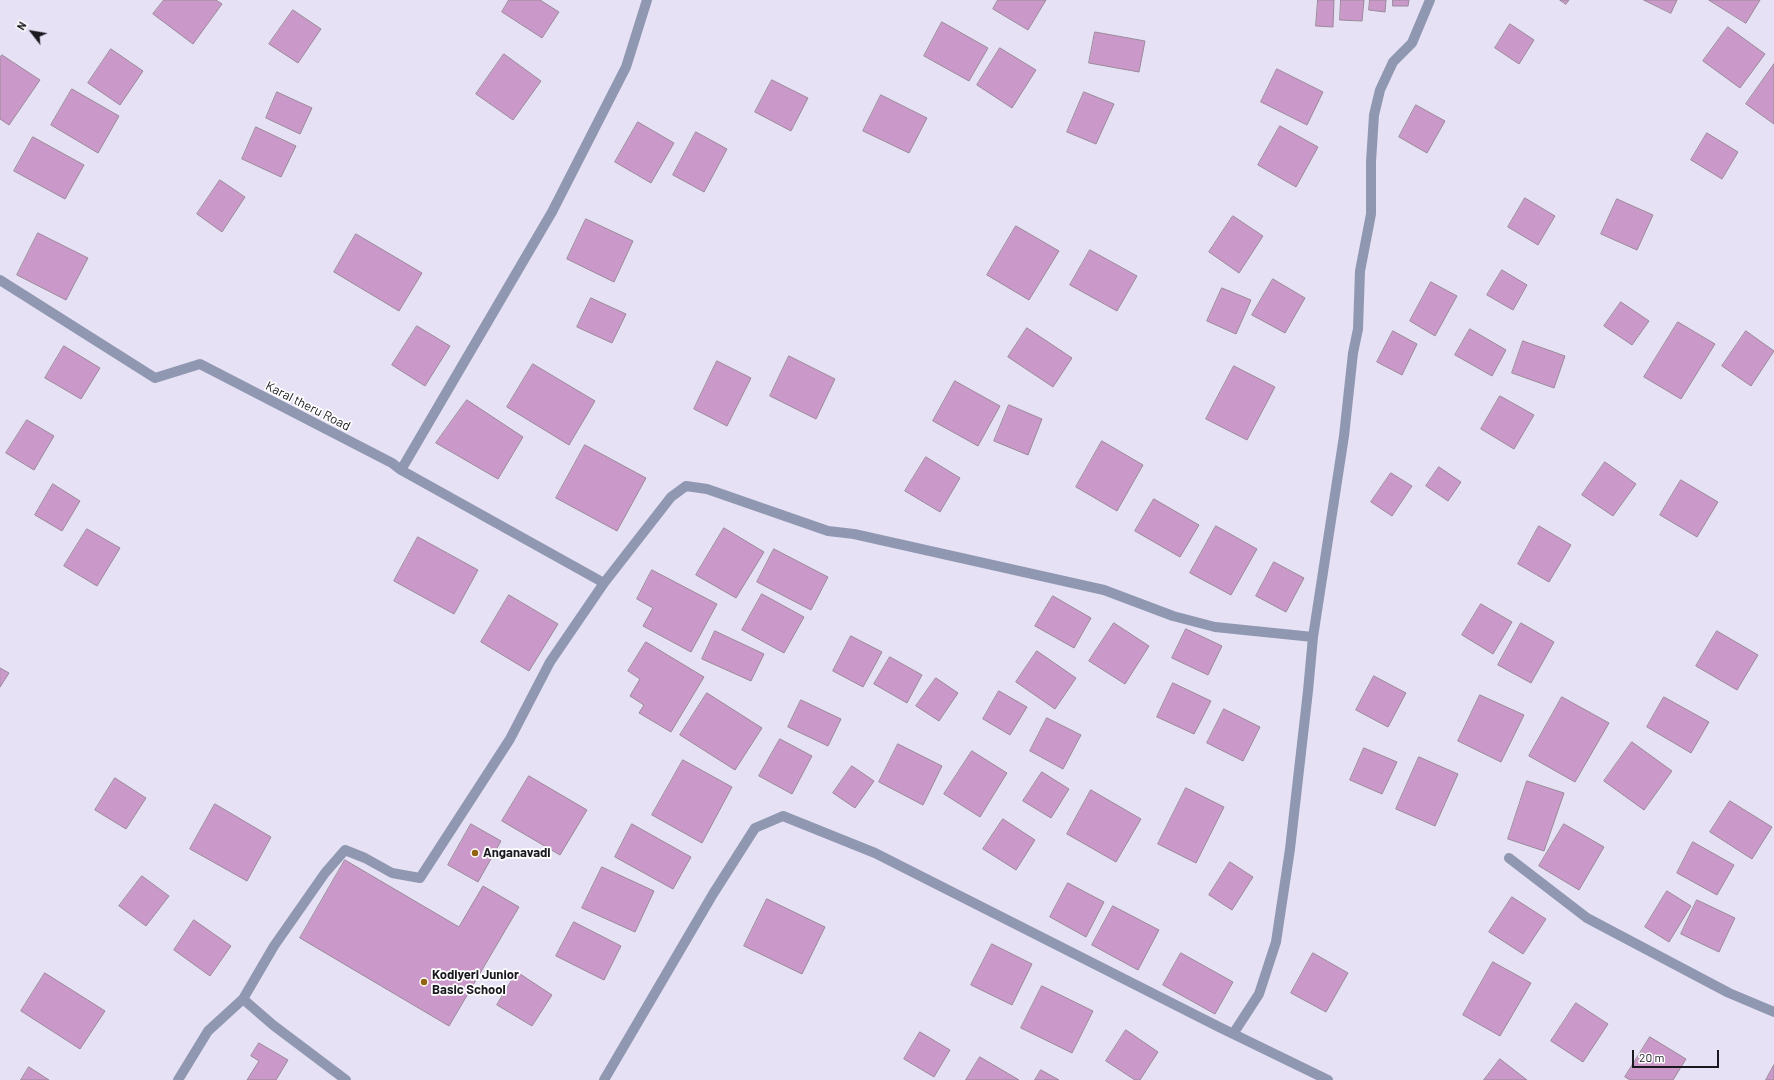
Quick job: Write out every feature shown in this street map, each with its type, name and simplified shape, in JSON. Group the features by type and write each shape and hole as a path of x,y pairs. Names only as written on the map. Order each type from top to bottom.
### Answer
{"street":[{"path":"401,470 552,212 626,67 647,0"},
{"path":"1233,1034 1259,994 1276,942 1290,849 1308,691 1312,637 1344,436 1353,353 1358,329 1360,271 1371,214 1371,162 1374,115 1380,90 1393,62 1412,43 1430,0"},
{"name":"Karal theru Road","path":"0,280 155,378 200,364 385,460 604,583"},
{"path":"178,1080 208,1031 243,999 274,946 324,873 345,850 365,858 392,873 420,878 510,739 550,662 604,583 671,497 686,486 707,489 828,531 854,534 1104,590 1173,616 1215,627 1312,637"},
{"path":"604,1080 713,894 755,828 783,816 875,853 1233,1034 1328,1080"},
{"path":"1509,858 1587,918 1729,993 1774,1012"},
{"path":"243,999 273,1025 346,1080"}],"building":[{"path":"164,0 216,0 222,4 193,44 153,14"},
{"path":"509,0 540,0 559,12 542,38 502,12"},
{"path":"998,0 1046,0 1028,30 993,9"},
{"path":"1318,0 1334,0 1333,27 1316,26"},
{"path":"1341,0 1364,0 1362,21 1340,20"},
{"path":"1370,0 1386,0 1385,12 1369,10"},
{"path":"1393,0 1409,0 1408,6 1393,6"},
{"path":"1560,0 1569,0 1566,4"},
{"path":"1644,0 1677,0 1671,13"},
{"path":"1709,0 1760,0 1746,23"},
{"path":"293,10 321,29 298,63 269,44"},
{"path":"942,22 988,48 969,81 924,56"},
{"path":"1510,24 1534,40 1519,64 1495,48"},
{"path":"1728,27 1765,54 1740,88 1703,61"},
{"path":"1095,32 1145,41 1139,72 1089,63"},
{"path":"1000,48 1036,70 1012,108 977,85"},
{"path":"111,49 143,71 120,105 88,83"},
{"path":"504,54 541,81 513,120 476,94"},
{"path":"2,55 40,80 9,125 0,119 0,58"},
{"path":"1774,64 1774,124 1746,104"},
{"path":"1277,69 1323,92 1307,125 1261,102"},
{"path":"772,80 808,98 791,131 755,112"},
{"path":"72,89 119,116 98,153 51,125"},
{"path":"277,92 312,108 300,134 266,118"},
{"path":"1084,92 1114,104 1096,144 1067,132"},
{"path":"881,95 927,118 909,153 863,131"},
{"path":"1416,105 1445,121 1427,153 1399,137"},
{"path":"638,122 674,143 651,183 615,162"},
{"path":"1280,126 1318,147 1296,187 1258,165"},
{"path":"256,127 296,146 281,177 242,159"},
{"path":"696,132 727,149 704,192 673,175"},
{"path":"1707,133 1738,152 1722,179 1691,160"},
{"path":"33,137 84,165 65,199 14,171"},
{"path":"220,180 245,197 222,232 197,214"},
{"path":"1525,198 1555,216 1538,245 1508,227"},
{"path":"1617,199 1653,215 1637,250 1601,234"},
{"path":"1233,216 1263,236 1239,273 1209,252"},
{"path":"586,219 633,241 614,282 567,259"},
{"path":"1016,226 1059,251 1029,300 987,275"},
{"path":"38,233 88,258 66,300 17,275"},
{"path":"356,234 422,273 399,311 334,272"},
{"path":"1090,250 1137,276 1117,311 1070,285"},
{"path":"1502,270 1527,285 1513,310 1487,295"},
{"path":"1273,279 1305,298 1285,333 1252,315"},
{"path":"1431,282 1457,296 1435,336 1410,321"},
{"path":"1222,288 1251,300 1236,334 1207,321"},
{"path":"591,298 626,314 612,343 577,327"},
{"path":"1621,302 1649,321 1632,345 1604,326"},
{"path":"1678,322 1715,344 1681,399 1644,377"},
{"path":"417,326 450,346 425,386 392,365"},
{"path":"1027,328 1072,358 1053,387 1008,357"},
{"path":"1470,329 1506,350 1492,376 1455,355"},
{"path":"1393,331 1417,344 1402,375 1377,362"},
{"path":"1746,331 1774,351 1751,386 1722,366"},
{"path":"1523,341 1565,356 1554,388 1512,373"},
{"path":"64,346 100,368 81,399 45,378"},
{"path":"789,356 835,379 816,419 770,396"},
{"path":"717,361 751,378 727,426 694,409"},
{"path":"533,364 595,401 569,445 507,407"},
{"path":"1234,366 1275,387 1247,440 1206,419"},
{"path":"955,381 1000,406 978,446 933,421"},
{"path":"1500,396 1534,415 1514,449 1481,429"},
{"path":"467,400 523,437 498,479 436,443"},
{"path":"1009,405 1042,419 1028,455 994,441"},
{"path":"27,420 54,436 34,470 6,453"},
{"path":"1102,441 1143,465 1117,511 1076,487"},
{"path":"585,445 646,478 617,531 556,498"},
{"path":"926,457 960,478 940,512 905,491"},
{"path":"1605,462 1636,484 1613,516 1582,495"},
{"path":"1439,467 1461,482 1448,501 1426,486"},
{"path":"1391,473 1412,486 1392,516 1371,502"},
{"path":"1681,480 1718,502 1697,537 1660,515"},
{"path":"53,484 80,501 62,531 35,515"},
{"path":"1154,499 1199,525 1180,557 1135,531"},
{"path":"1216,526 1257,549 1231,595 1190,573"},
{"path":"1539,526 1571,545 1549,582 1518,564"},
{"path":"724,528 764,552 736,598 696,575"},
{"path":"87,529 120,548 97,586 64,566"},
{"path":"418,537 478,570 454,614 394,581"},
{"path":"774,549 828,577 811,610 757,582"},
{"path":"1274,562 1304,578 1286,612 1256,596"},
{"path":"652,570 717,604 691,652 643,626 653,608 637,599"},
{"path":"762,594 804,617 784,653 742,630"},
{"path":"509,595 558,624 529,671 481,642"},
{"path":"1053,596 1091,618 1074,648 1035,626"},
{"path":"1481,604 1512,622 1493,654 1462,635"},
{"path":"1114,623 1149,646 1125,684 1089,661"},
{"path":"1521,623 1554,642 1531,683 1498,665"},
{"path":"1186,629 1222,646 1208,675 1172,658"},
{"path":"715,631 764,654 751,681 702,659"},
{"path":"1717,631 1758,655 1737,690 1696,666"},
{"path":"851,636 882,652 863,687 833,671"},
{"path":"646,642 704,677 671,732 639,713 644,705 630,696 640,679 628,671"},
{"path":"1037,651 1076,678 1055,709 1016,682"},
{"path":"890,657 922,675 907,703 874,684"},
{"path":"0,668 9,673 0,687"},
{"path":"1374,676 1406,693 1388,727 1356,710"},
{"path":"936,678 958,693 939,721 916,706"},
{"path":"1173,683 1211,701 1194,734 1157,717"},
{"path":"999,691 1027,707 1010,735 983,719"},
{"path":"707,693 762,728 735,770 680,735"},
{"path":"1480,695 1524,715 1501,762 1458,741"},
{"path":"1562,697 1609,723 1575,782 1529,756"},
{"path":"1664,697 1709,722 1691,753 1647,727"},
{"path":"801,700 841,719 828,746 788,727"},
{"path":"1224,709 1260,727 1243,761 1207,743"},
{"path":"1047,718 1081,735 1063,769 1030,751"},
{"path":"780,739 812,756 792,794 759,776"},
{"path":"1632,742 1672,771 1644,810 1604,781"},
{"path":"898,744 942,766 923,805 879,782"},
{"path":"1364,748 1397,762 1382,794 1350,780"},
{"path":"972,751 1007,773 980,817 944,794"},
{"path":"1419,757 1458,774 1435,826 1396,809"},
{"path":"683,760 732,787 702,843 652,815"},
{"path":"852,766 874,781 855,808 833,793"},
{"path":"1042,772 1069,789 1051,818 1023,801"},
{"path":"529,776 587,810 560,855 502,821"},
{"path":"115,778 146,798 126,829 95,810"},
{"path":"1527,781 1564,793 1544,851 1508,839"},
{"path":"1186,788 1224,807 1196,863 1158,844"},
{"path":"1091,790 1141,819 1116,862 1067,834"},
{"path":"1730,801 1772,827 1752,859 1710,832"},
{"path":"215,804 271,837 247,881 190,849"},
{"path":"1003,819 1035,840 1016,870 983,849"},
{"name":"Anganavadi","path":"471,824 501,841 478,882 448,865"},
{"path":"632,824 691,857 673,889 615,857"},
{"path":"1564,824 1604,847 1579,890 1539,866"},
{"path":"1693,842 1734,865 1717,895 1677,873"},
{"name":"Kodiyeri Junior Basic School","path":"345,860 459,927 483,886 519,907 449,1026 300,938"},
{"path":"1230,862 1253,877 1232,910 1209,895"},
{"path":"602,867 654,891 635,932 582,908"},
{"path":"142,876 169,896 146,926 119,906"},
{"path":"1068,883 1104,902 1086,937 1050,917"},
{"path":"1667,891 1691,906 1669,942 1645,927"},
{"path":"1512,897 1546,919 1523,954 1489,932"},
{"path":"767,899 825,927 802,974 744,946"},
{"path":"1697,900 1735,918 1719,952 1681,934"},
{"path":"1113,906 1159,930 1138,970 1092,945"},
{"path":"194,920 231,946 210,976 174,950"},
{"path":"574,922 621,946 604,980 556,956"},
{"path":"992,944 1032,964 1012,1005 971,985"},
{"path":"1181,953 1233,982 1215,1014 1163,985"},
{"path":"1313,953 1348,973 1326,1012 1291,993"},
{"path":"1493,962 1531,983 1500,1036 1463,1015"},
{"path":"517,972 552,995 532,1026 497,1005"},
{"path":"45,973 105,1011 80,1049 21,1011"},
{"path":"1042,986 1093,1011 1072,1053 1021,1028"},
{"path":"1576,1003 1608,1024 1583,1062 1551,1041"},
{"path":"1126,1030 1158,1052 1140,1080 1135,1080 1106,1061"},
{"path":"920,1032 950,1050 934,1077 904,1059"},
{"path":"1650,1037 1686,1059 1673,1080 1630,1080 1625,1077"},
{"path":"259,1043 288,1060 276,1080 247,1080 259,1061 251,1056"},
{"path":"980,1057 1019,1080 966,1080"},
{"path":"1500,1059 1527,1080 1484,1080"},
{"path":"1774,1065 1774,1080 1766,1080"},
{"path":"29,1067 49,1080 21,1080"},
{"path":"1041,1070 1059,1080 1035,1080"}],"place":[{"name":"Anganavadi","path":"475,853"},
{"name":"Kodiyeri Junior Basic School","path":"424,982"}]}
